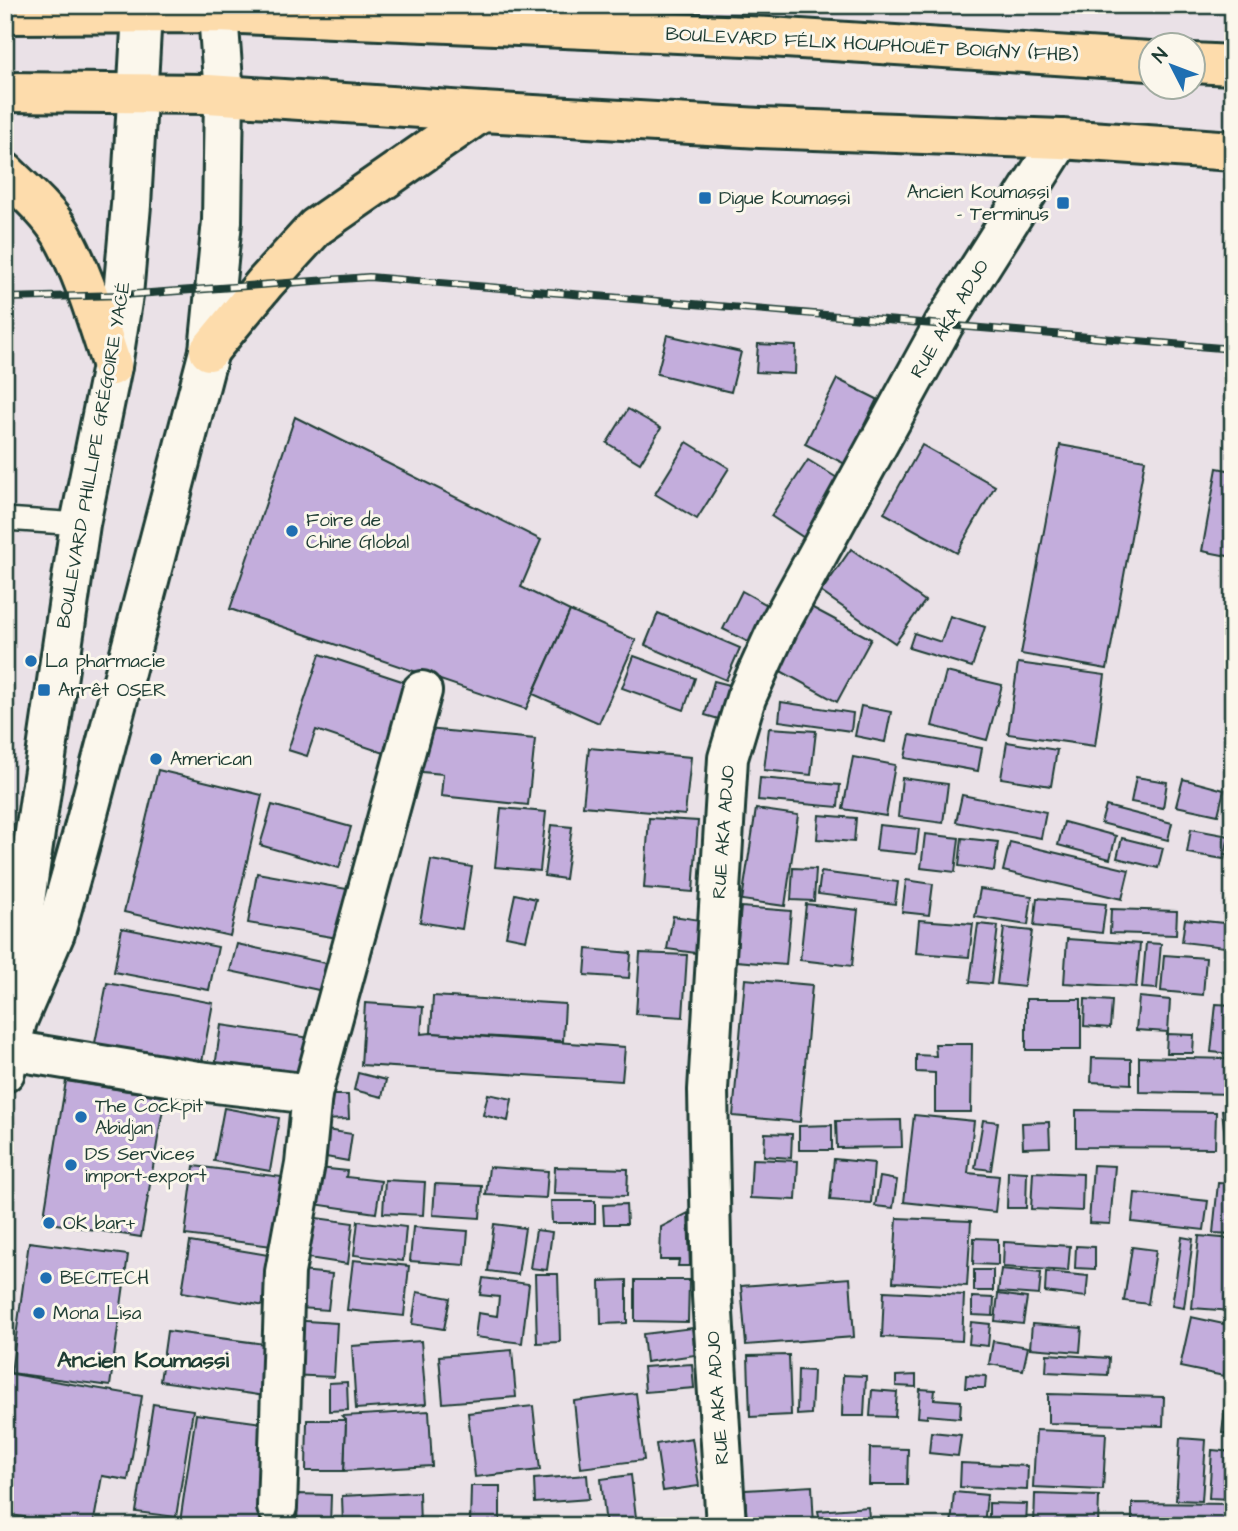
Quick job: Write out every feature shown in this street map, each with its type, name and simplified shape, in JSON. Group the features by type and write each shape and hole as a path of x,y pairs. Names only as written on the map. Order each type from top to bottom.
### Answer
{"highway":[{"name":"BOULEVARD FÉLIX HOUPHOUËT BOIGNY (FHB)","path":"5,14 142,13 218,9 302,11 1136,60"},
{"path":"1206,64 1233,65"},
{"path":"5,92 216,94 760,128 1061,139 1233,152"},
{"path":"209,351 316,227 482,112"},
{"path":"5,172 36,202 60,231 89,296 112,366"}],"street":[{"path":"218,9 216,94 222,221 209,351 59,920 11,1048 198,1081 312,1094"},
{"name":"BOULEVARD PHILLIPE GRÉGOIRE YACÉ","path":"11,1048 21,928 80,524 112,366 125,269 139,93 142,13"},
{"name":"RUE AKA ADJO","path":"726,1526 712,1296 708,1090 728,758 746,698 779,625 944,324 1061,139"},
{"path":"277,1507 285,1272 306,1164 312,1094 422,691"}],"lane":[{"path":"5,519 80,524"}],"building":[{"path":"667,335 741,352 731,392 657,374"},
{"path":"758,344 796,346 795,374 756,372"},
{"path":"837,379 877,399 845,464 805,444"},
{"path":"628,409 661,428 640,463 607,443"},
{"path":"295,417 541,540 521,587 570,611 526,709 230,609"},
{"path":"687,442 729,468 697,519 655,494"},
{"path":"922,445 995,486 957,553 884,513"},
{"path":"1060,445 1145,460 1107,669 1021,654"},
{"path":"808,460 847,484 809,541 771,516"},
{"path":"1217,468 1233,471 1233,557 1202,551"},
{"path":"851,549 925,601 895,643 821,592"},
{"path":"742,591 769,606 750,643 723,629"},
{"path":"811,607 871,639 837,702 777,669"},
{"path":"570,611 636,640 599,723 533,694"},
{"path":"658,613 740,648 726,680 645,645"},
{"path":"950,616 985,627 972,667 909,648 914,633 941,642"},
{"path":"320,654 420,687 396,757 316,730 307,756 288,750"},
{"path":"634,656 695,678 684,710 622,688"},
{"path":"1018,663 1105,675 1095,746 1008,734"},
{"path":"946,672 1002,685 987,740 932,726"},
{"path":"714,681 730,685 722,720 705,715"},
{"path":"781,702 853,713 851,731 779,721"},
{"path":"861,706 891,712 885,742 855,736"},
{"path":"416,728 535,739 528,805 441,796 443,774 411,771"},
{"path":"769,728 816,731 811,775 764,770"},
{"path":"910,735 982,748 978,771 905,758"},
{"path":"1007,742 1057,750 1051,786 1001,778"},
{"path":"589,748 691,757 685,815 583,806"},
{"path":"853,757 895,765 886,816 843,809"},
{"path":"158,770 262,795 230,936 124,912"},
{"path":"1136,777 1167,782 1163,808 1131,802"},
{"path":"760,778 840,785 838,807 758,800"},
{"path":"902,778 948,784 943,823 898,817"},
{"path":"1183,779 1224,790 1218,815 1176,806"},
{"path":"962,795 1046,812 1041,838 956,822"},
{"path":"272,805 351,827 339,868 260,845"},
{"path":"1106,806 1172,823 1168,840 1101,823"},
{"path":"501,808 546,812 540,871 495,867"},
{"path":"756,809 798,815 785,906 742,900"},
{"path":"819,815 856,818 854,842 817,839"},
{"path":"649,818 698,821 693,892 644,888"},
{"path":"1064,822 1116,836 1110,859 1058,845"},
{"path":"551,825 572,827 565,879 544,876"},
{"path":"879,825 919,829 916,854 876,850"},
{"path":"1191,829 1229,836 1224,859 1187,853"},
{"path":"925,834 959,838 955,872 921,868"},
{"path":"962,838 998,842 994,871 959,866"},
{"path":"1122,838 1163,848 1158,868 1117,858"},
{"path":"1010,842 1129,870 1122,899 1003,871"},
{"path":"431,860 472,867 462,929 420,922"},
{"path":"793,868 816,869 814,901 791,900"},
{"path":"821,872 898,882 895,904 818,894"},
{"path":"257,873 347,889 338,938 248,923"},
{"path":"906,880 933,884 929,915 902,912"},
{"path":"980,889 1032,896 1028,925 975,917"},
{"path":"515,894 536,899 526,940 506,936"},
{"path":"1037,898 1106,904 1102,933 1034,926"},
{"path":"806,904 858,910 852,966 800,960"},
{"path":"741,907 791,911 786,965 736,961"},
{"path":"1111,909 1177,911 1176,935 1110,933"},
{"path":"673,916 700,920 696,953 667,949"},
{"path":"1185,919 1233,924 1233,948 1182,942"},
{"path":"919,920 973,924 969,957 916,953"},
{"path":"978,924 998,926 991,984 970,982"},
{"path":"122,928 218,947 209,990 114,972"},
{"path":"1004,928 1032,931 1024,987 997,984"},
{"path":"1067,939 1140,944 1136,987 1064,983"},
{"path":"1146,943 1161,944 1157,989 1142,988"},
{"path":"237,944 335,965 328,992 230,971"},
{"path":"587,949 631,953 629,978 585,975"},
{"path":"640,953 687,955 683,1017 636,1014"},
{"path":"1164,955 1206,958 1203,995 1161,991"},
{"path":"745,979 812,985 800,1122 733,1116"},
{"path":"107,983 213,1003 199,1078 92,1058"},
{"path":"433,996 565,1004 563,1041 431,1033"},
{"path":"1139,997 1170,1000 1168,1032 1136,1030"},
{"path":"1026,999 1081,999 1081,1050 1026,1050"},
{"path":"1085,999 1112,1001 1110,1028 1084,1026"},
{"path":"365,1003 423,1007 421,1034 625,1047 622,1081 361,1065"},
{"path":"1216,1004 1233,1005 1233,1054 1211,1052"},
{"path":"221,1025 311,1038 304,1087 214,1074"},
{"path":"1167,1034 1194,1035 1193,1053 1166,1053"},
{"path":"935,1044 972,1044 971,1112 935,1112 935,1073 916,1072 916,1055 936,1056"},
{"path":"1139,1057 1233,1059 1233,1094 1139,1092"},
{"path":"1092,1058 1131,1059 1131,1084 1091,1082"},
{"path":"358,1073 386,1080 382,1097 354,1090"},
{"path":"66,1081 165,1097 141,1237 43,1222"},
{"path":"488,1094 512,1099 508,1121 483,1115"},
{"path":"321,1095 348,1095 349,1119 322,1120"},
{"path":"224,1108 279,1118 270,1171 214,1161"},
{"path":"1233,1109 1233,1146 1226,1147 1222,1110"},
{"path":"1076,1110 1216,1112 1215,1148 1076,1147"},
{"path":"914,1115 974,1121 968,1173 999,1176 995,1212 904,1202"},
{"path":"901,1120 902,1147 837,1148 836,1121"},
{"path":"983,1120 998,1122 991,1170 975,1168"},
{"path":"1049,1122 1050,1147 1023,1148 1022,1123"},
{"path":"832,1125 832,1150 799,1150 799,1126"},
{"path":"320,1129 352,1134 348,1161 315,1155"},
{"path":"765,1133 792,1134 791,1158 764,1156"},
{"path":"752,1159 798,1161 796,1200 750,1198"},
{"path":"834,1159 874,1163 871,1203 830,1200"},
{"path":"1093,1165 1115,1166 1110,1224 1089,1223"},
{"path":"194,1166 298,1179 288,1248 185,1235"},
{"path":"489,1167 548,1171 546,1198 486,1195"},
{"path":"555,1167 628,1169 627,1196 554,1194"},
{"path":"319,1168 347,1171 346,1177 381,1181 376,1213 314,1204"},
{"path":"1008,1171 1027,1172 1026,1208 1007,1208"},
{"path":"1033,1172 1083,1174 1082,1211 1031,1209"},
{"path":"880,1177 897,1180 893,1208 875,1206"},
{"path":"385,1180 425,1182 423,1215 383,1213"},
{"path":"1218,1183 1233,1184 1233,1234 1213,1233"},
{"path":"435,1184 482,1186 480,1218 433,1215"},
{"path":"1135,1193 1208,1201 1204,1230 1132,1222"},
{"path":"551,1201 595,1201 595,1223 552,1223"},
{"path":"626,1204 627,1224 604,1224 603,1205"},
{"path":"688,1213 690,1266 678,1266 679,1260 660,1260 661,1227"},
{"path":"302,1216 353,1223 348,1264 295,1256"},
{"path":"897,1218 971,1221 967,1286 893,1282"},
{"path":"358,1221 406,1227 403,1261 354,1255"},
{"path":"494,1224 525,1228 518,1275 488,1271"},
{"path":"413,1227 468,1231 465,1265 410,1261"},
{"path":"536,1230 552,1232 547,1270 530,1268"},
{"path":"1199,1236 1233,1239 1233,1311 1192,1308"},
{"path":"1182,1237 1193,1239 1184,1308 1172,1306"},
{"path":"974,1238 998,1239 998,1265 973,1264"},
{"path":"29,1242 128,1255 110,1386 11,1373"},
{"path":"190,1242 280,1257 271,1307 182,1292"},
{"path":"1004,1242 1070,1246 1068,1271 1003,1267"},
{"path":"1076,1246 1095,1247 1095,1269 1075,1268"},
{"path":"1132,1247 1156,1250 1148,1304 1124,1301"},
{"path":"353,1260 409,1266 404,1316 347,1310"},
{"path":"1001,1269 1041,1273 1039,1295 998,1292"},
{"path":"289,1270 332,1274 328,1310 286,1307"},
{"path":"974,1270 993,1270 993,1291 974,1291"},
{"path":"1046,1272 1088,1276 1086,1297 1045,1292"},
{"path":"535,1274 558,1274 560,1342 537,1343"},
{"path":"483,1278 529,1284 522,1343 475,1337 478,1313 497,1316 499,1297 480,1295"},
{"path":"850,1278 854,1337 746,1345 741,1286"},
{"path":"627,1280 627,1323 601,1324 600,1281"},
{"path":"635,1280 689,1280 688,1322 635,1321"},
{"path":"884,1291 964,1295 962,1341 882,1337"},
{"path":"417,1292 450,1298 444,1329 412,1324"},
{"path":"998,1294 1027,1298 1023,1324 995,1321"},
{"path":"972,1297 994,1298 993,1316 972,1315"},
{"path":"1191,1317 1233,1326 1224,1376 1180,1367"},
{"path":"290,1320 337,1323 334,1377 288,1375"},
{"path":"971,1322 990,1324 988,1346 969,1344"},
{"path":"1032,1324 1082,1328 1080,1352 1030,1348"},
{"path":"692,1328 695,1355 646,1362 643,1334"},
{"path":"167,1331 280,1346 272,1397 160,1381"},
{"path":"421,1341 426,1404 356,1409 352,1346"},
{"path":"993,1341 1028,1347 1023,1370 989,1364"},
{"path":"512,1350 516,1397 443,1403 439,1356"},
{"path":"1047,1354 1109,1358 1108,1375 1046,1372"},
{"path":"789,1355 791,1415 750,1417 748,1356"},
{"path":"692,1364 694,1388 645,1392 643,1367"},
{"path":"798,1370 813,1371 811,1414 797,1415"},
{"path":"7,1373 142,1396 128,1480 102,1476 93,1526 5,1514"},
{"path":"843,1375 866,1376 864,1416 842,1416"},
{"path":"916,1375 916,1387 896,1386 896,1376"},
{"path":"966,1375 986,1376 985,1388 965,1388"},
{"path":"347,1382 348,1410 329,1411 329,1383"},
{"path":"920,1389 935,1390 934,1399 961,1401 960,1418 927,1415 927,1418 918,1417"},
{"path":"872,1390 897,1392 895,1417 870,1416"},
{"path":"636,1393 644,1460 581,1468 574,1401"},
{"path":"1227,1393 1233,1394 1233,1434 1222,1433"},
{"path":"1048,1394 1164,1397 1163,1426 1048,1423"},
{"path":"153,1404 193,1410 176,1517 136,1512"},
{"path":"533,1406 540,1470 475,1477 468,1413"},
{"path":"429,1411 432,1466 344,1471 346,1420 342,1416"},
{"path":"196,1414 276,1425 262,1526 209,1526 180,1522"},
{"path":"307,1420 346,1420 344,1471 306,1471"},
{"path":"1036,1430 1106,1433 1103,1490 1033,1487"},
{"path":"931,1432 961,1435 958,1456 929,1453"},
{"path":"692,1438 699,1486 663,1491 656,1444"},
{"path":"1180,1438 1206,1440 1202,1501 1176,1500"},
{"path":"870,1448 908,1449 907,1485 869,1485"},
{"path":"1212,1450 1233,1452 1233,1499 1209,1498"},
{"path":"961,1463 1028,1466 1027,1490 960,1487"},
{"path":"587,1475 589,1499 535,1503 534,1479"},
{"path":"631,1475 637,1526 606,1526 601,1479"},
{"path":"471,1486 500,1486 500,1525 470,1525"},
{"path":"812,1486 814,1526 747,1526 745,1490"},
{"path":"419,1492 420,1526 343,1526 342,1496"},
{"path":"954,1492 987,1495 984,1526 951,1526"},
{"path":"298,1494 331,1495 330,1526 297,1526"},
{"path":"1035,1494 1099,1496 1098,1526 1034,1526"},
{"path":"989,1503 1027,1504 1026,1526 989,1526"},
{"path":"1132,1503 1233,1504 1233,1526 1132,1526"},
{"path":"868,1507 870,1526 821,1526 818,1511"}],"railway":[{"path":"5,298 123,295 369,277 1233,349"}],"place":[{"name":"Digue Koumassi","path":"705,198"},
{"name":"Ancien Koumassi - Terminus","path":"1063,203"},
{"name":"Foire de Chine Global","path":"292,531"},
{"name":"La pharmacie","path":"31,661"},
{"name":"Arrêt OSER","path":"44,690"},
{"name":"American","path":"156,759"},
{"name":"The Cockpit Abidjan","path":"81,1117"},
{"name":"DS Services import-export","path":"71,1165"},
{"name":"OK bar+","path":"49,1223"},
{"name":"BECITECH","path":"46,1278"},
{"name":"Mona Lisa","path":"39,1313"}],"district":[{"name":"Ancien Koumassi","path":"143,1360"}]}
